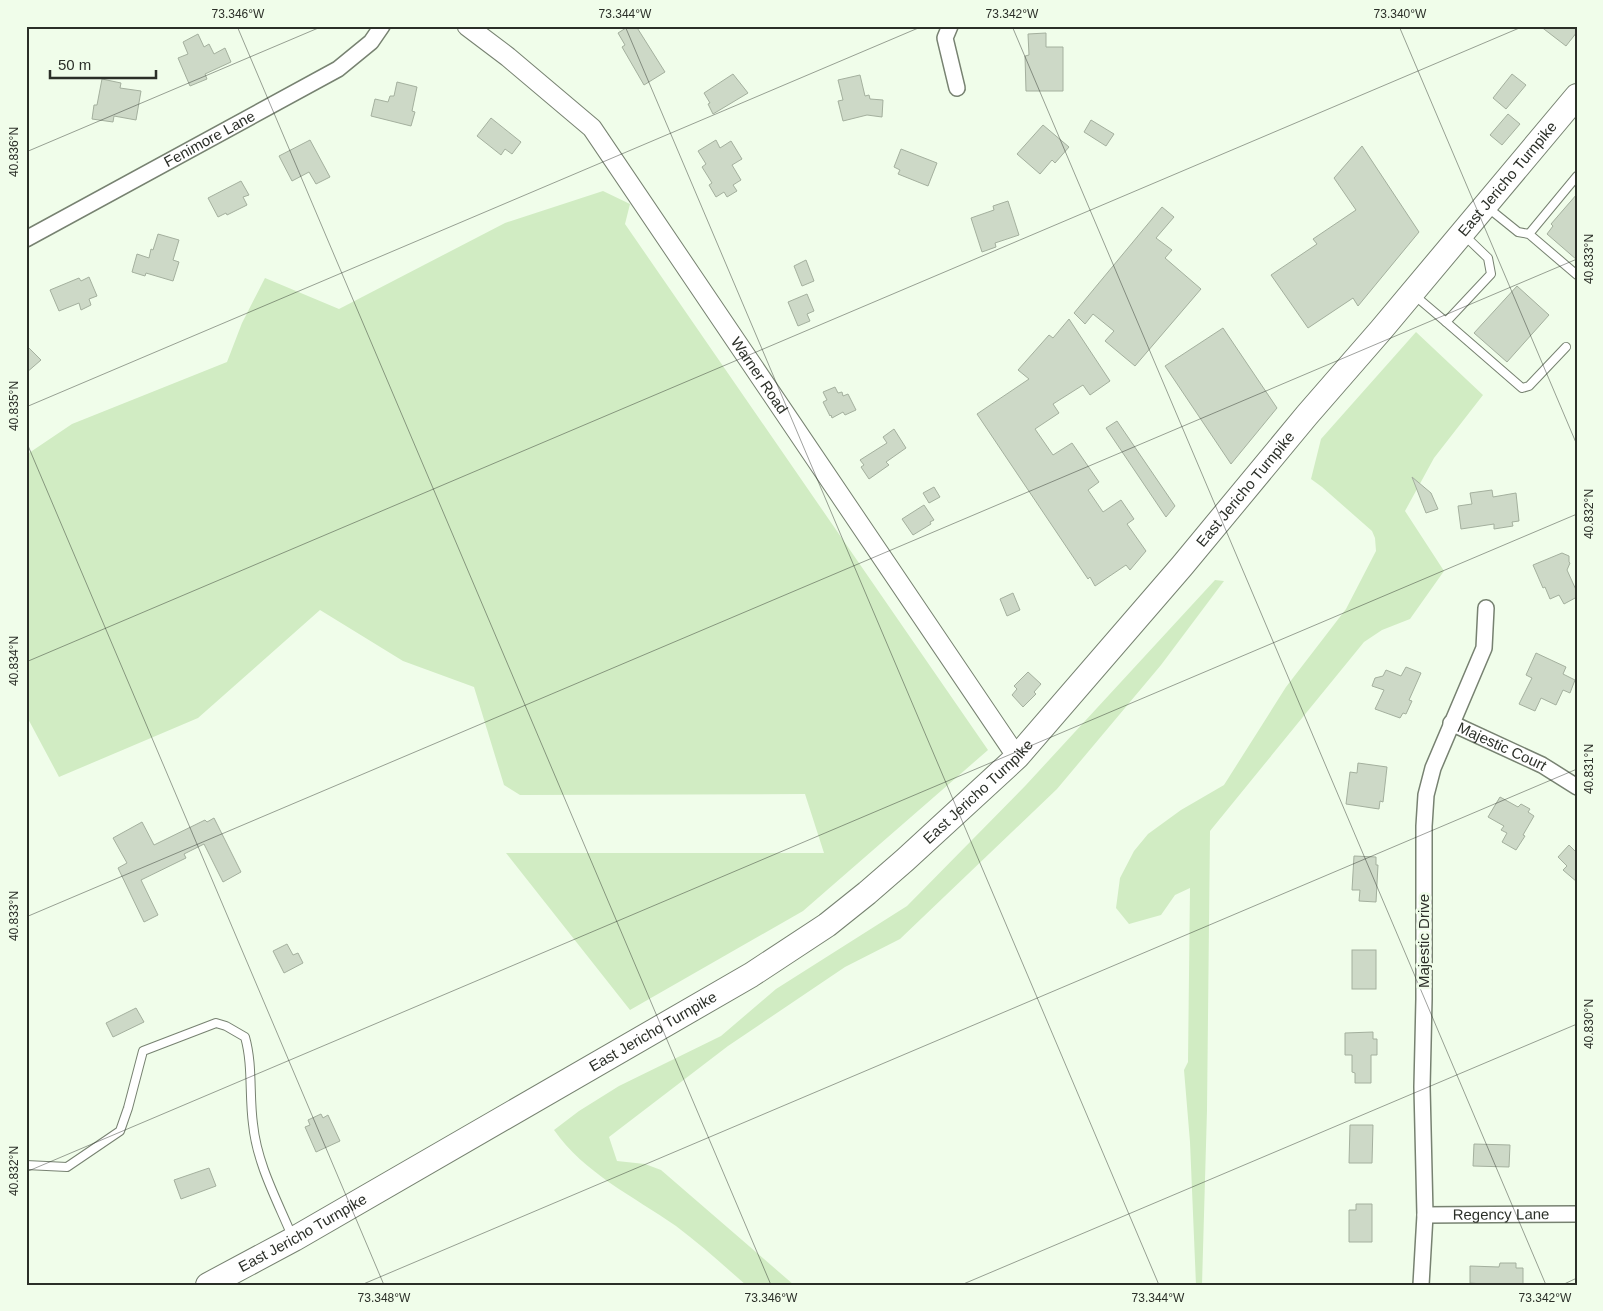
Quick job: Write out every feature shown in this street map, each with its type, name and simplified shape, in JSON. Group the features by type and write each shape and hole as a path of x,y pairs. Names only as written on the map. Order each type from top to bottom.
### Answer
{"main road":[{"name":"East Jericho Turnpike","path":"208,1285 294,1239 751,975 827,925 905,860 1018,757 1182,566 1577,96"}],"street":[{"name":"Fenimore Lane","path":"26,238 338,69 371,42 382,26"},
{"name":"Warner Road","path":"467,26 508,57 592,128 1018,757"},
{"path":"950,26 945,38 956,88"},
{"name":"Majestic Drive","path":"1420,1285 1425,1214 1422,1087 1424,826 1426,795 1433,768 1484,648 1486,608"},
{"name":"Majestic Court","path":"1451,723 1542,764 1577,787"},
{"name":"Regency Lane","path":"1425,1214 1577,1214"}],"lane":[{"path":"1529,234 1577,176"},
{"path":"1486,205 1518,232 1529,234 1577,275"},
{"path":"1446,322 1491,274 1488,258 1462,233"},
{"path":"1412,292 1522,388 1529,386 1566,347"},
{"path":"26,1165 67,1167 120,1130 143,1052 216,1023 245,1036 249,1050 255,1134 265,1175 294,1239"}],"green space":[{"path":"603,191 630,204 625,224 988,750 803,911 630,1010 506,853 824,853 805,794 520,795 504,785 474,687 403,661 320,610 198,718 59,777 26,715 26,455 72,424 227,362 242,323 265,278 339,309 505,223"},
{"path":"1416,332 1483,395 1434,458 1405,511 1444,571 1410,619 1382,630 1364,642 1210,831 1207,1110 1202,1285 1196,1285 1190,1142 1184,1070 1188,1062 1190,888 1175,895 1161,915 1129,924 1116,908 1120,878 1134,851 1148,834 1181,810 1224,785 1286,687 1346,609 1376,551 1375,538 1372,531 1311,479 1321,439"},
{"path":"1215,580 1224,581 1161,665 1057,789 900,939 845,967 728,1046 609,1137 617,1161 645,1164 661,1170 794,1285 746,1285 676,1226 610,1183 566,1145 554,1130 579,1111 619,1086 721,1036 776,989 907,906 1026,785"}],"building":[{"path":"629,26 636,26 665,72 644,85 622,47 625,45 618,33"},
{"path":"1540,26 1577,26 1577,32 1566,46"},
{"path":"1046,33 1046,47 1063,47 1063,91 1026,91 1025,56 1029,55 1028,34"},
{"path":"198,34 204,47 209,44 214,54 225,48 231,62 205,74 207,79 190,86 178,58 188,54 183,42"},
{"path":"733,74 748,93 713,114 708,104 710,103 704,93"},
{"path":"1512,74 1526,85 1506,109 1493,98"},
{"path":"860,75 865,96 869,95 870,99 883,100 882,117 867,115 843,121 838,101 843,100 838,80"},
{"path":"102,79 121,83 120,88 141,91 136,120 114,116 113,122 92,119"},
{"path":"397,82 417,87 412,111 415,112 411,126 371,116 375,99 388,102 390,96 394,96"},
{"path":"1508,114 1520,124 1502,145 1490,135"},
{"path":"491,118 521,142 512,154 505,149 501,155 477,136"},
{"path":"1091,120 1114,134 1106,146 1084,132"},
{"path":"1043,125 1069,147 1055,163 1052,160 1040,174 1017,154"},
{"path":"310,140 330,177 316,184 309,172 292,181 279,156"},
{"path":"716,140 720,148 731,141 742,159 732,165 741,180 733,185 737,191 727,197 724,192 716,197 709,185 712,183 702,167 706,164 698,151"},
{"path":"1362,146 1419,232 1358,306 1353,298 1308,328 1271,275 1317,244 1313,239 1356,210 1334,178"},
{"path":"901,149 937,163 928,186 898,174 900,170 894,167"},
{"path":"241,181 249,195 243,197 247,205 227,215 226,213 218,217 208,198"},
{"path":"1577,194 1577,260 1547,234 1553,226 1551,224"},
{"path":"1008,201 1019,235 995,243 996,247 982,252 971,218 994,210 993,206"},
{"path":"1162,207 1174,217 1156,238 1172,250 1165,258 1201,289 1135,366 1105,341 1114,331 1093,314 1085,324 1074,313"},
{"path":"158,234 179,240 173,260 179,262 173,281 146,273 145,276 132,272 137,254 149,258"},
{"path":"806,260 814,281 802,286 794,266"},
{"path":"89,277 97,296 89,299 91,305 81,310 79,303 59,311 50,290 79,278 81,281"},
{"path":"1517,286 1549,315 1507,362 1474,333"},
{"path":"807,294 814,311 807,314 810,321 798,326 788,302"},
{"path":"1069,319 1110,381 1090,395 1083,385 1053,404 1059,413 1035,429 1053,455 1072,443 1099,482 1088,490 1103,512 1121,500 1134,519 1127,524 1146,551 1130,570 1126,565 1095,586 1090,577 1088,579 977,414 1029,379 1018,370 1049,335 1053,338"},
{"path":"1223,328 1277,408 1231,464 1165,366"},
{"path":"26,345 41,360 26,373"},
{"path":"835,387 838,393 842,392 843,396 848,394 856,410 845,415 843,412 832,418 823,402 827,400 823,392"},
{"path":"1117,421 1175,506 1166,517 1106,428"},
{"path":"894,429 906,448 886,462 889,465 869,479 861,467 864,465 860,460 887,443 883,437"},
{"path":"1412,477 1431,493 1438,509 1426,513"},
{"path":"934,487 940,497 929,503 923,493"},
{"path":"1492,490 1493,497 1516,493 1519,521 1512,522 1513,526 1494,529 1494,524 1461,529 1458,506 1472,504 1470,493"},
{"path":"924,505 934,520 930,522 931,524 913,535 902,519"},
{"path":"1562,553 1569,556 1570,563 1567,570 1577,592 1577,597 1564,604 1559,595 1550,599 1533,565"},
{"path":"1013,593 1020,610 1007,616 1000,599"},
{"path":"1536,653 1566,667 1563,674 1575,680 1570,693 1563,690 1556,705 1541,698 1535,711 1519,704 1532,678 1526,675"},
{"path":"1406,667 1421,673 1409,700 1412,701 1406,714 1403,713 1400,718 1375,709 1384,690 1372,686 1375,678 1383,676 1386,670 1401,676"},
{"path":"1028,672 1041,684 1034,692 1036,694 1023,707 1012,695 1017,689 1014,686"},
{"path":"1358,763 1387,767 1383,802 1380,801 1379,809 1346,804 1350,772 1357,773"},
{"path":"1500,797 1518,807 1521,804 1530,809 1528,812 1534,816 1516,850 1502,842 1507,833 1501,830 1504,826 1488,817"},
{"path":"214,818 241,872 223,882 204,844 184,854 186,858 141,880 158,915 144,922 118,868 127,863 113,838 142,822 154,845 205,820 207,822"},
{"path":"1569,845 1577,853 1577,882 1563,870 1567,866 1558,857"},
{"path":"1354,856 1376,857 1376,865 1378,865 1376,902 1359,901 1360,890 1352,890"},
{"path":"287,944 293,955 298,953 303,963 284,973 273,951"},
{"path":"1352,950 1376,950 1376,989 1352,989"},
{"path":"136,1008 144,1022 113,1037 106,1023"},
{"path":"1373,1032 1373,1039 1377,1039 1377,1055 1371,1055 1371,1083 1355,1083 1355,1073 1352,1072 1352,1055 1345,1055 1345,1033"},
{"path":"321,1114 323,1118 328,1115 340,1141 316,1152 305,1127 310,1125 308,1120"},
{"path":"1350,1125 1373,1125 1372,1163 1349,1163"},
{"path":"1474,1144 1510,1145 1509,1167 1473,1166"},
{"path":"209,1168 216,1186 181,1199 174,1180"},
{"path":"1356,1204 1372,1204 1372,1242 1349,1242 1349,1210 1356,1210"},
{"path":"1500,1263 1516,1263 1516,1268 1523,1268 1523,1285 1482,1285 1470,1283 1470,1266 1499,1267"}]}
